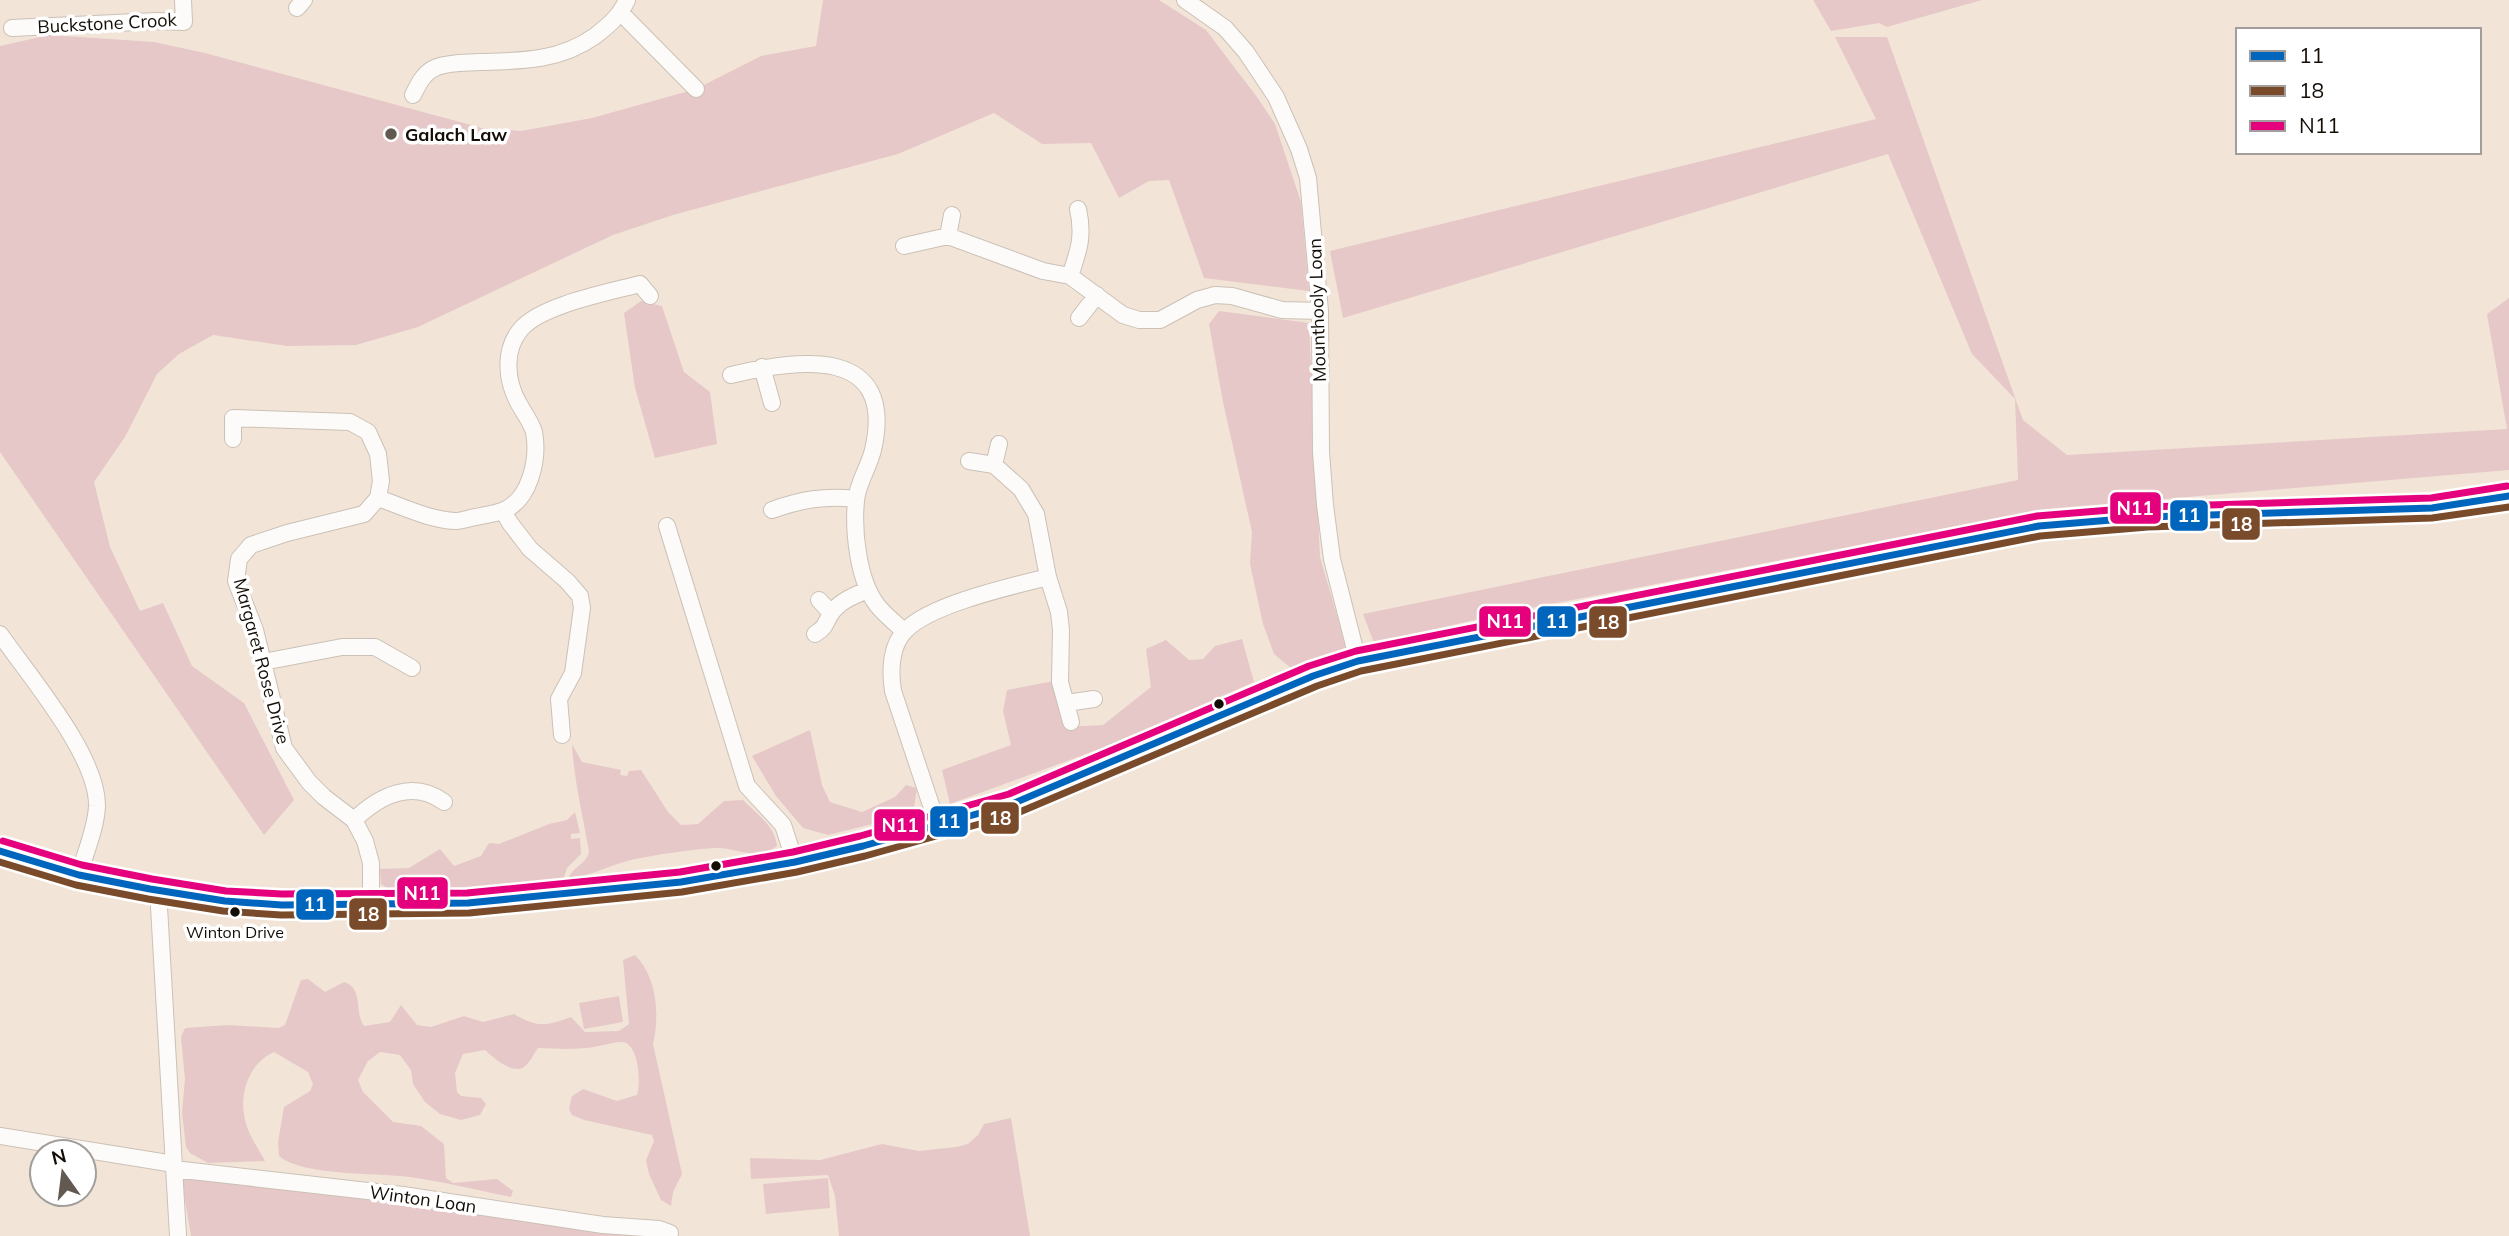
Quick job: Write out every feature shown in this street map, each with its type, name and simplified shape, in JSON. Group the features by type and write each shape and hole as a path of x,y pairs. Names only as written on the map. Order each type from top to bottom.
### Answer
{"main road":[{"path":"0,851 79,874 161,891 225,901 282,905 468,903 681,883 795,862 938,826 1012,804 1302,680 1358,661 2039,526 2147,517 2432,508 2509,496"}],"street":[{"name":"Buckstone Crook","path":"12,28 184,22 183,0"},
{"name":"Mounthooly Loan","path":"1185,0 1225,28 1246,52 1276,97 1308,178 1320,311 1321,452 1325,505 1332,559 1358,661"},
{"path":"413,95 424,75 436,67 455,63 532,61 559,55 585,43 624,6 696,89"},
{"path":"1070,276 1080,245 1082,228 1078,209"},
{"path":"948,236 952,215"},
{"path":"904,247 948,236 1043,271 1070,276 1123,314 1139,320 1160,320 1197,300 1215,295 1232,296 1282,310 1320,311"},
{"path":"233,439 233,418 350,422 368,432 378,454 381,481 378,498 433,517 456,521 503,511 519,500 528,485 534,457 534,433 512,390 507,372 510,352 521,329 537,317 558,307 640,284 650,296"},
{"path":"1079,318 1097,295"},
{"path":"731,375 762,368 835,365 852,372 864,383 872,395 876,422 873,452 856,499 861,568 868,590 877,604 904,631"},
{"path":"762,368 772,403"},
{"path":"994,465 999,444"},
{"path":"969,461 994,465 1021,489 1031,503 1060,621 1060,682 1071,722"},
{"path":"783,511 806,498 835,496 856,499"},
{"name":"Margaret Rose Drive","path":"371,905 371,863 365,841 354,820 309,782 284,748 255,630 236,581 239,559 251,545 364,513 378,498"},
{"path":"503,511 530,549 580,596 582,608 573,673 559,699 562,735"},
{"path":"667,526 747,786 783,825 795,862"},
{"path":"938,826 893,691 891,677 895,648 904,631 916,622 976,596 1048,578"},
{"path":"815,634 825,627 831,613 843,602 868,590"},
{"path":"819,600 831,613"},
{"path":"0,634 81,750 91,773 97,806 79,874"},
{"path":"262,662 342,647 375,648 412,668"},
{"path":"1066,703 1094,699"},
{"path":"354,820 373,802 396,792 436,796 444,802"},
{"path":"161,891 159,907 178,1236"},
{"name":"Winton Loan","path":"0,1136 174,1166 403,1195 603,1225 659,1229 670,1233"}],"shaded area":[{"path":"823,0 1159,0 1206,30 1275,124 1301,202 1309,291 1204,278 1169,180 1149,181 1119,198 1091,143 1042,144 994,113 898,154 673,215 613,235 418,327 356,345 287,346 213,335 179,354 157,374 125,437 94,482 110,547 140,611 163,603 192,666 244,703 294,800 264,835 0,452 0,46 49,35 154,42 205,53 482,128 521,131 592,118 696,89 761,56 816,46"},
{"path":"1813,0 1982,0 1887,27 1879,23 1831,31"},
{"path":"1835,37 1887,37 2023,420 2067,455 2507,429 2487,314 2509,298 2509,470 2046,509 1505,613 1374,643 1363,614 2018,480 2015,399 1972,354 1888,154 1343,318 1330,251 1876,119"},
{"path":"641,301 662,306 684,372 710,392 717,444 655,458 635,388 624,313"},
{"path":"1219,311 1309,323 1320,557 1347,650 1292,669 1274,654 1263,624 1250,564 1252,532 1209,324"},
{"path":"1242,639 1254,682 1108,746 950,804 942,770 1011,745 1003,711 1007,690 1054,681 1064,727 1103,725 1151,687 1146,649 1166,640 1189,660 1203,659 1215,646"},
{"path":"810,730 822,785 830,802 862,812 895,797 906,785 917,788 913,814 828,835 803,828 776,796 752,756"},
{"path":"572,744 582,762 621,770 620,775 627,776 629,771 641,770 668,812 681,825 698,824 724,801 743,800 769,826 777,846 762,853 715,848 664,854 626,861 568,879 589,852"},
{"path":"575,812 580,833 571,834 571,839 580,838 581,854 567,868 563,880 458,889 389,889 381,884 380,869 409,868 440,849 454,866 481,856 489,843 499,844 549,824 567,820"},
{"path":"635,955 648,974 655,997 653,1044 682,1174 673,1192 671,1206 661,1200 649,1174 646,1160 654,1141 652,1135 584,1120 572,1115 569,1109 572,1096 583,1089 617,1101 637,1095 639,1075 636,1059 634,1052 623,1042 584,1048 538,1048 528,1063 519,1069 503,1064 485,1050 463,1054 455,1073 457,1092 461,1096 481,1098 486,1104 480,1115 461,1120 440,1114 425,1102 413,1084 411,1070 400,1055 380,1052 368,1061 358,1080 363,1092 393,1122 421,1126 444,1144 446,1178 453,1183 497,1179 513,1191 511,1197 410,1177 305,1167 279,1156 278,1142 284,1107 310,1091 313,1084 308,1072 274,1052 265,1057 251,1073 243,1105 247,1127 265,1161 208,1163 190,1153 186,1147 182,1113 185,1079 181,1037 185,1028 228,1025 279,1028 285,1025 301,980 308,979 325,992 344,982 350,985 354,989 364,1026 390,1022 401,1005 417,1025 431,1027 464,1016 483,1022 514,1014 530,1022 542,1024 571,1017 585,1032 619,1031 629,1024 623,960"},
{"path":"619,996 623,1022 584,1029 579,1003"},
{"path":"1011,1118 1030,1236 839,1236 835,1196 828,1175 751,1179 750,1158 820,1160 882,1144 919,1151 956,1147 968,1144 978,1135 984,1124"},
{"path":"191,1176 659,1236 191,1236 182,1182"},
{"path":"828,1178 830,1208 766,1214 763,1184"}],"transit line":[{"name":"N11","path":"3,841 82,865 152,879 226,891 282,894 467,893 680,872 793,852 1009,794 1309,666 1356,651 2037,516 2147,507 2431,498 2507,486"},
{"name":"11","path":"0,851 79,875 150,889 225,901 282,905 468,903 681,882 795,862 863,846 1012,804 1313,676 1358,661 2039,526 2147,517 2432,508 2509,496"},
{"name":"18","path":"0,862 76,885 148,899 223,911 281,915 469,913 682,892 797,872 1015,814 1317,686 1361,671 2040,536 2148,527 2432,518 2509,507"}],"place":[{"name":"Galach Law","path":"391,134"},
{"name":"Winton Drive","path":"235,912"}]}
